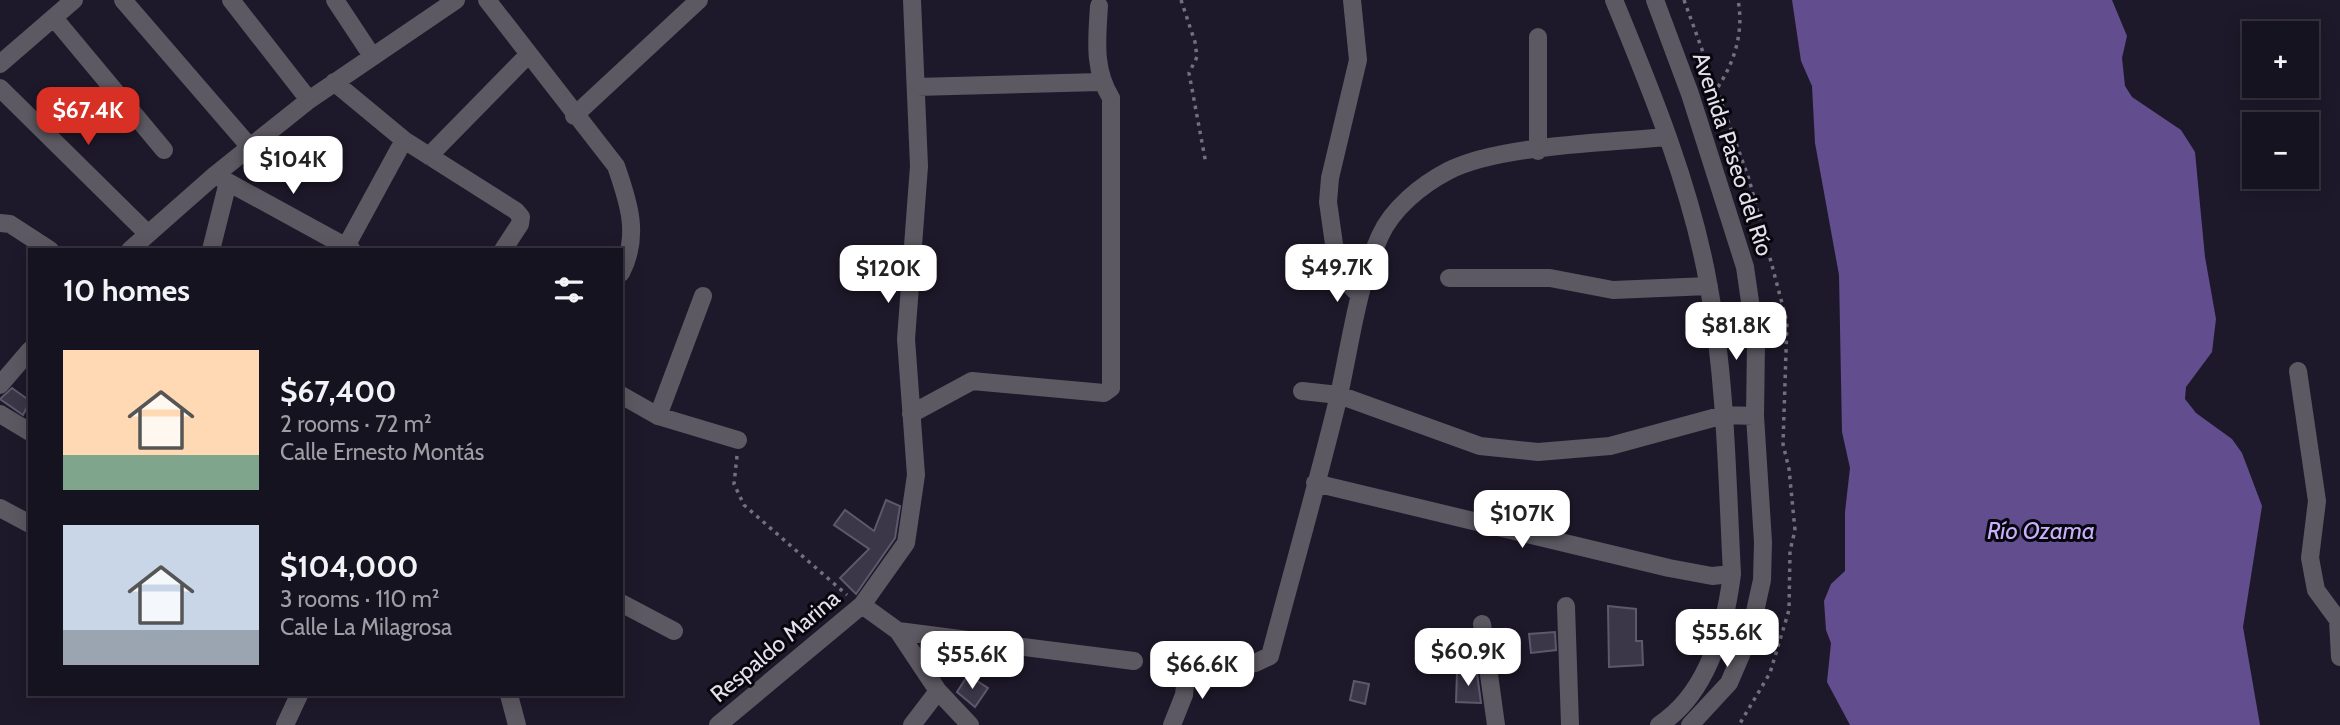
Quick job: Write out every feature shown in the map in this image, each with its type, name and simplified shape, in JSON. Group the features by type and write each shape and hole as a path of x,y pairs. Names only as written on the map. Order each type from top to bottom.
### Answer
{"street":[{"path":"0,64 74,0"},
{"path":"123,0 250,147"},
{"path":"231,0 309,100"},
{"path":"335,0 373,56"},
{"path":"132,248 221,179 250,147 309,100 456,0"},
{"path":"486,0 527,56 616,166 627,197 631,253 623,269"},
{"path":"574,116 699,0"},
{"name":"Respaldo Marina","path":"718,725 863,605 906,543 916,475 905,339 919,166 912,0"},
{"path":"1352,0 1358,60 1330,178 1328,202 1338,272 1359,295"},
{"path":"1614,0 1666,137 1709,286 1724,415 1732,574 1729,598 1704,677 1680,712 1659,725"},
{"name":"Avenida Paseo del Río","path":"1655,0 1690,94 1745,267 1756,344 1755,416 1763,542 1759,593 1750,634 1729,683 1690,725"},
{"path":"911,414 972,381 1104,393 1111,388 1111,99 1100,82 1096,56 1099,6"},
{"path":"54,18 164,150"},
{"path":"1538,37 1538,151"},
{"path":"429,156 527,56"},
{"path":"334,82 404,140 521,217 520,225 504,248"},
{"path":"916,87 1100,82"},
{"path":"0,88 148,234"},
{"path":"1172,725 1184,695 1187,665 1255,663 1270,656 1339,395 1359,295 1380,235 1408,200 1447,172 1480,159 1666,137"},
{"path":"348,248 404,140"},
{"path":"221,179 345,248"},
{"path":"211,248 221,179"},
{"path":"0,223 10,224 47,248"},
{"path":"1449,278 1550,278 1613,290 1709,286"},
{"path":"658,416 703,296"},
{"path":"0,385 28,352"},
{"path":"2298,371 2317,501 2310,558 2316,590 2339,620 2340,657"},
{"path":"1301,391 1339,395 1480,446 1538,452 1610,446 1724,415 1755,416"},
{"path":"623,397 658,416 738,440"},
{"path":"0,414 28,431"},
{"path":"1315,483 1670,568 1712,576 1732,574"},
{"path":"0,508 28,523"},
{"path":"623,604 674,631"},
{"path":"863,605 898,631 938,691 970,725"},
{"path":"1566,606 1570,725"},
{"path":"1482,624 1496,725"},
{"path":"898,631 1134,661"},
{"path":"912,725 938,691"},
{"path":"285,725 299,696"},
{"path":"509,696 517,725"}],"path":[{"path":"1181,0 1195,41 1197,57 1189,73 1206,164"},
{"path":"1718,88 1734,62 1741,12 1738,0"},
{"path":"738,440 734,484 744,505 833,584 863,605"}],"water":[{"name":"Río Ozama","path":"1792,0 2112,0 2127,36 2122,58 2125,86 2132,97 2181,130 2195,152 2205,257 2216,319 2212,352 2186,387 2185,399 2196,413 2232,439 2242,453 2262,506 2243,627 2260,725 1850,725 1827,682 1831,643 1826,630 1824,601 1831,584 1845,571 1845,512 1850,468 1842,432 1839,275 1815,143 1812,86 1801,61"}],"building":[{"path":"12,388 28,400 28,405 23,415 0,399"},
{"path":"886,500 900,506 895,538 856,594 840,578 869,549 834,525 845,510 874,531"},
{"path":"1608,606 1636,609 1636,641 1642,641 1643,665 1609,667"},
{"path":"1555,632 1556,650 1531,653 1529,634"},
{"path":"1457,673 1477,673 1481,703 1456,702"},
{"path":"968,675 988,688 975,707 957,692"},
{"path":"1354,681 1369,684 1365,704 1350,700"}]}
